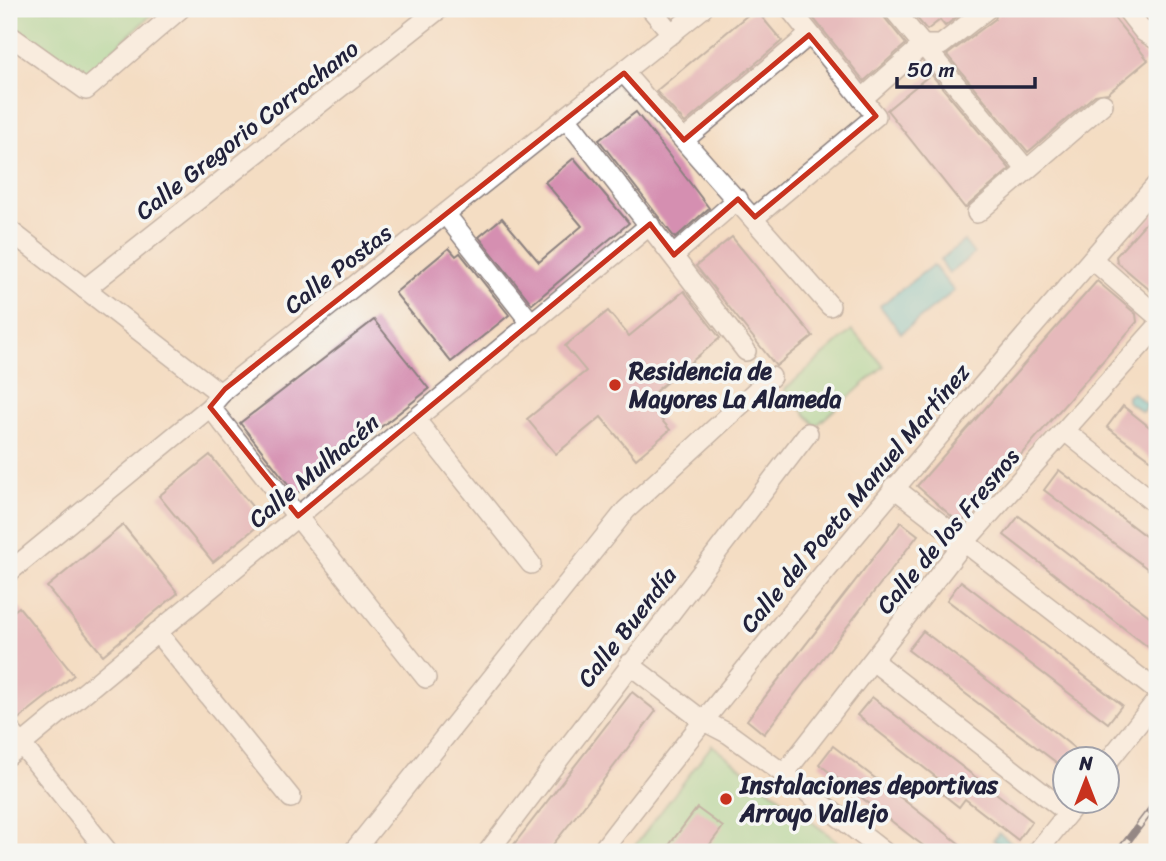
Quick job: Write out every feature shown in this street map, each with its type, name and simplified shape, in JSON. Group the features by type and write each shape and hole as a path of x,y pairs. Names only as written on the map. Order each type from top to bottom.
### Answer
{"street":[{"path":"9,35 86,90 180,9"},
{"name":"Calle Gregorio Corrochano","path":"85,289 439,9"},
{"path":"651,9 672,34"},
{"name":"Calle Postas","path":"9,572 215,400 702,9"},
{"path":"755,217 876,116 790,9"},
{"path":"893,9 1026,169"},
{"path":"862,99 923,46 941,45 987,9"},
{"path":"1126,9 1144,32 1157,40"},
{"path":"684,140 809,35"},
{"path":"624,73 755,217 831,306"},
{"path":"977,213 1103,104"},
{"path":"567,119 746,351"},
{"name":"Calle del Poeta Manuel Martínez","path":"601,852 702,720 893,487 1157,184"},
{"path":"674,255 738,199"},
{"path":"446,215 532,324"},
{"name":"Calle Mulhacén","path":"13,743 157,632 650,225"},
{"path":"9,230 85,289 215,400 298,516 426,678"},
{"path":"1092,259 1157,316"},
{"name":"Calle de los Fresnos","path":"784,774 963,544 1157,327"},
{"path":"353,852 626,510 771,377"},
{"path":"415,419 531,564"},
{"path":"1065,431 1157,505"},
{"name":"Calle Buendía","path":"488,852 808,433"},
{"path":"893,487 963,544 1157,691"},
{"path":"157,632 291,798"},
{"path":"873,661 1050,791"},
{"path":"629,664 702,720 729,734 784,774 884,852"},
{"path":"1120,747 1157,700"},
{"path":"13,743 108,852"},
{"path":"1037,852 1065,816"}],"highlighted area":[{"path":"809,35 876,116 755,217 738,199 674,255 650,224 298,516 210,407 225,389 624,73 684,140"}],"green space":[{"path":"9,9 158,9 84,76 9,24"},
{"path":"852,330 884,366 816,426 784,390"},
{"name":"Instalaciones deportivas Arroyo Vallejo","path":"712,745 851,852 630,852"}],"water":[{"path":"964,241 974,254 949,273 940,260"},
{"path":"933,265 954,291 901,333 880,306"},
{"path":"1133,393 1148,405 1142,412 1127,401 1127,396"},
{"path":"999,833 1015,845 1010,852 993,840"}],"building":[{"path":"755,9 782,41 685,123 656,91"},
{"path":"806,9 881,9 884,17 906,44 864,81"},
{"path":"909,9 967,9 945,26 940,20 927,30"},
{"path":"999,9 1107,9 1148,60 1108,93 1095,95 1028,152 947,55 995,19"},
{"path":"931,74 1010,169 965,208 887,110"},
{"path":"636,112 709,208 675,238 599,140"},
{"path":"574,158 629,223 532,304 479,237 502,218 539,262 582,226 545,182"},
{"path":"1157,210 1157,296 1117,262 1116,256"},
{"path":"732,237 813,336 776,366 696,266"},
{"path":"449,248 456,256 460,253 509,315 451,362 395,293"},
{"path":"1097,281 1136,314 1137,322 963,521 957,521 917,486"},
{"name":"Residencia de Mayores La Alameda","path":"684,291 720,338 645,400 670,430 636,459 601,417 556,454 527,419 586,371 565,346 608,311 629,336"},
{"path":"374,320 429,389 296,494 240,423"},
{"path":"1123,406 1157,433 1157,464 1107,427"},
{"path":"210,455 264,521 213,562 159,496"},
{"path":"1059,470 1157,545 1157,576 1044,490"},
{"path":"1019,516 1157,622 1157,654 1004,535"},
{"path":"901,522 918,535 764,734 747,720"},
{"path":"123,525 178,593 103,655 47,587"},
{"path":"961,581 1122,705 1108,723 947,600"},
{"path":"19,607 74,675 17,720 9,711 9,615"},
{"path":"923,631 1072,746 1050,746 1050,758 908,650"},
{"path":"632,692 656,711 579,812 547,852 508,852"},
{"path":"872,697 1032,821 1018,840 965,799 959,807 940,792 946,785 857,715"},
{"path":"833,746 970,852 932,852 913,838 819,764"},
{"path":"697,808 723,827 704,852 664,852"}],"railway":[{"path":"1119,852 1157,802"}],"place":[{"name":"Residencia de Mayores La Alameda","path":"615,385"},
{"name":"Instalaciones deportivas Arroyo Vallejo","path":"726,799"}]}
